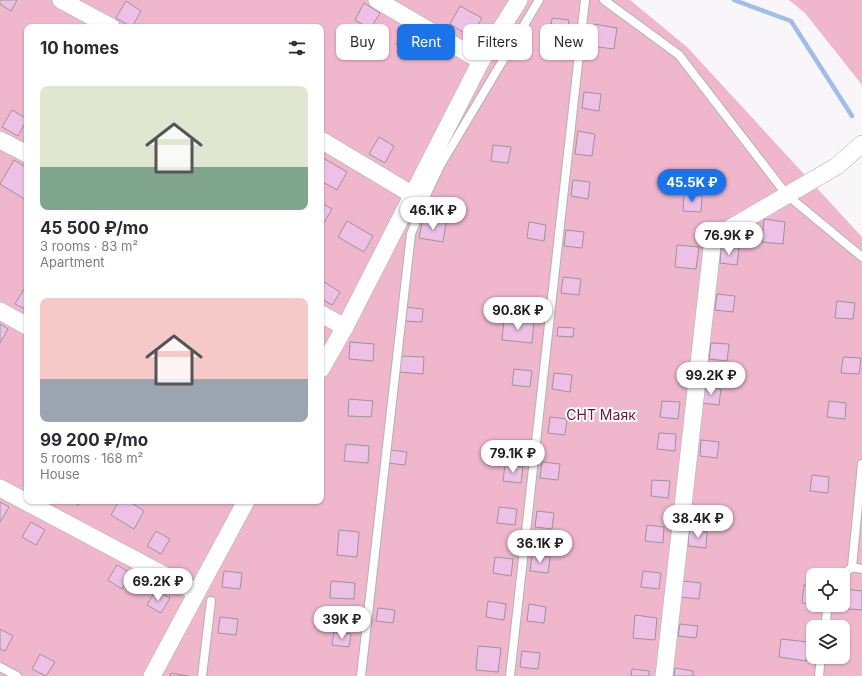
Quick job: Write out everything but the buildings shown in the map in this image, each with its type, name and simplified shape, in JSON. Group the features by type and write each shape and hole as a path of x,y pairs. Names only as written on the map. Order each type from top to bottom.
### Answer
{"street":[{"path":"61,0 106,24"},
{"path":"376,0 481,61"},
{"path":"324,364 345,327 481,61 519,0"},
{"path":"0,140 24,152"},
{"path":"324,142 413,195"},
{"path":"664,676 713,238 837,166 862,144"},
{"path":"0,311 24,324"},
{"path":"324,316 345,327"},
{"path":"0,488 24,501"},
{"path":"30,504 196,592"},
{"path":"152,676 244,504"}],"lane":[{"path":"362,676 412,234 428,191 441,164 539,0"},
{"path":"510,676 585,0"},
{"path":"604,0 679,55 787,195 862,257"},
{"path":"862,464 852,567 862,569"},
{"path":"202,676 211,601"},
{"path":"819,676 820,664"},
{"path":"0,667 17,676"}],"green space":[{"name":"СНТ Маяк","path":"0,0 630,0 687,47 862,237 862,676 0,676"},
{"path":"789,0 862,0 862,85 805,13"}],"waterway":[{"path":"734,0 791,21 852,116"}]}
